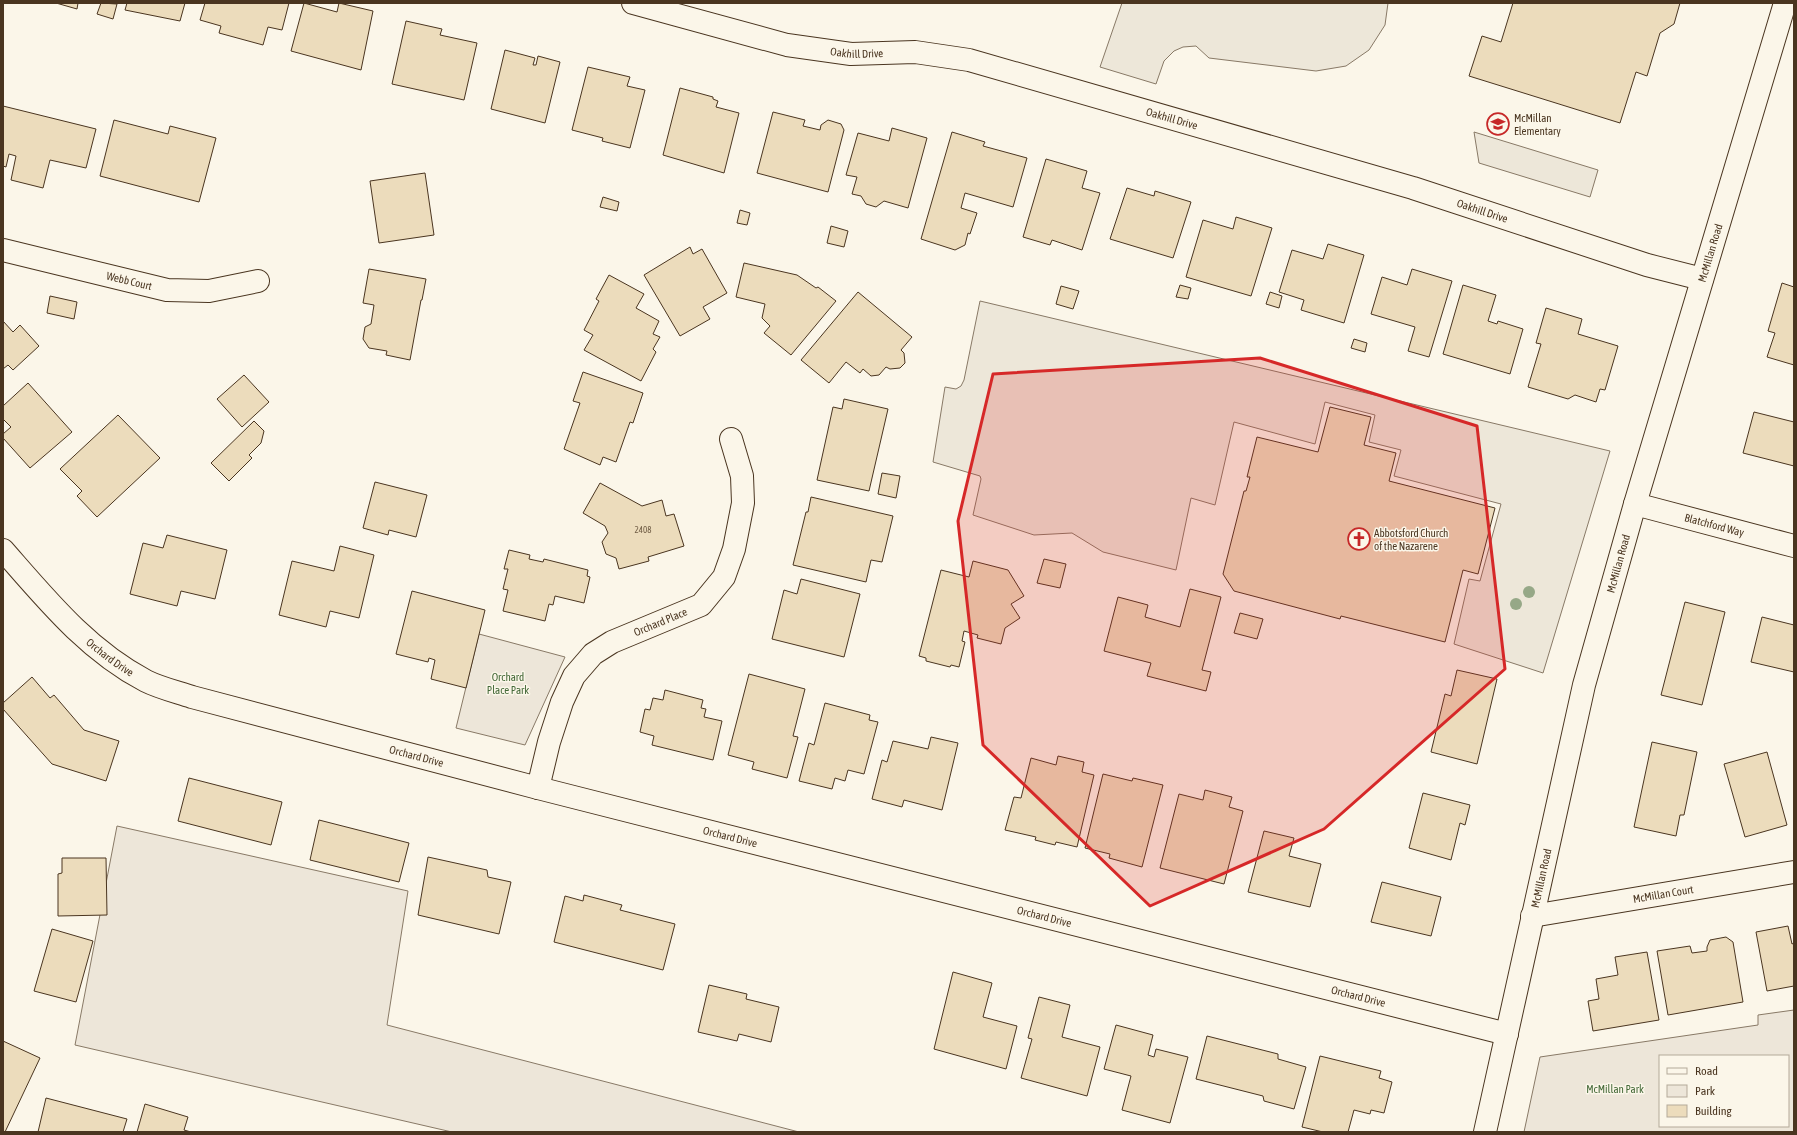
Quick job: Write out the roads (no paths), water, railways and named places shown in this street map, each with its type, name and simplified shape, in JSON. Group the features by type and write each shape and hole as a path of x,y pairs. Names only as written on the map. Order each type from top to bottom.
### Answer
{"street":[{"name":"Oakhill Drive","path":"633,3 787,45 851,54 915,52 969,60 1413,188 1647,265 1702,279"},
{"name":"McMillan Road","path":"1485,1132 1584,685 1635,504 1785,3"},
{"name":"Webb Court","path":"3,250 167,290 210,291 258,281"},
{"name":"Orchard Place","path":"538,788 549,742 562,702 574,676 592,654 612,642 701,605 724,577 734,549 743,503 742,476 731,439"},
{"name":"Blatchford Way","path":"1635,504 1794,546"},
{"name":"Orchard Drive","path":"3,550 67,622 105,656 147,681 192,697 538,788 1507,1034"},
{"name":"McMillan Court","path":"1532,916 1602,903 1794,872"}],"place":[{"name":"McMillan Elementary","path":"1498,124"},
{"name":"Abbotsford Church of the Nazarene","path":"1359,539"}],"park label":[{"name":"Orchard Place Park","path":"508,683"},
{"name":"McMillan Park","path":"1615,1089"}]}
